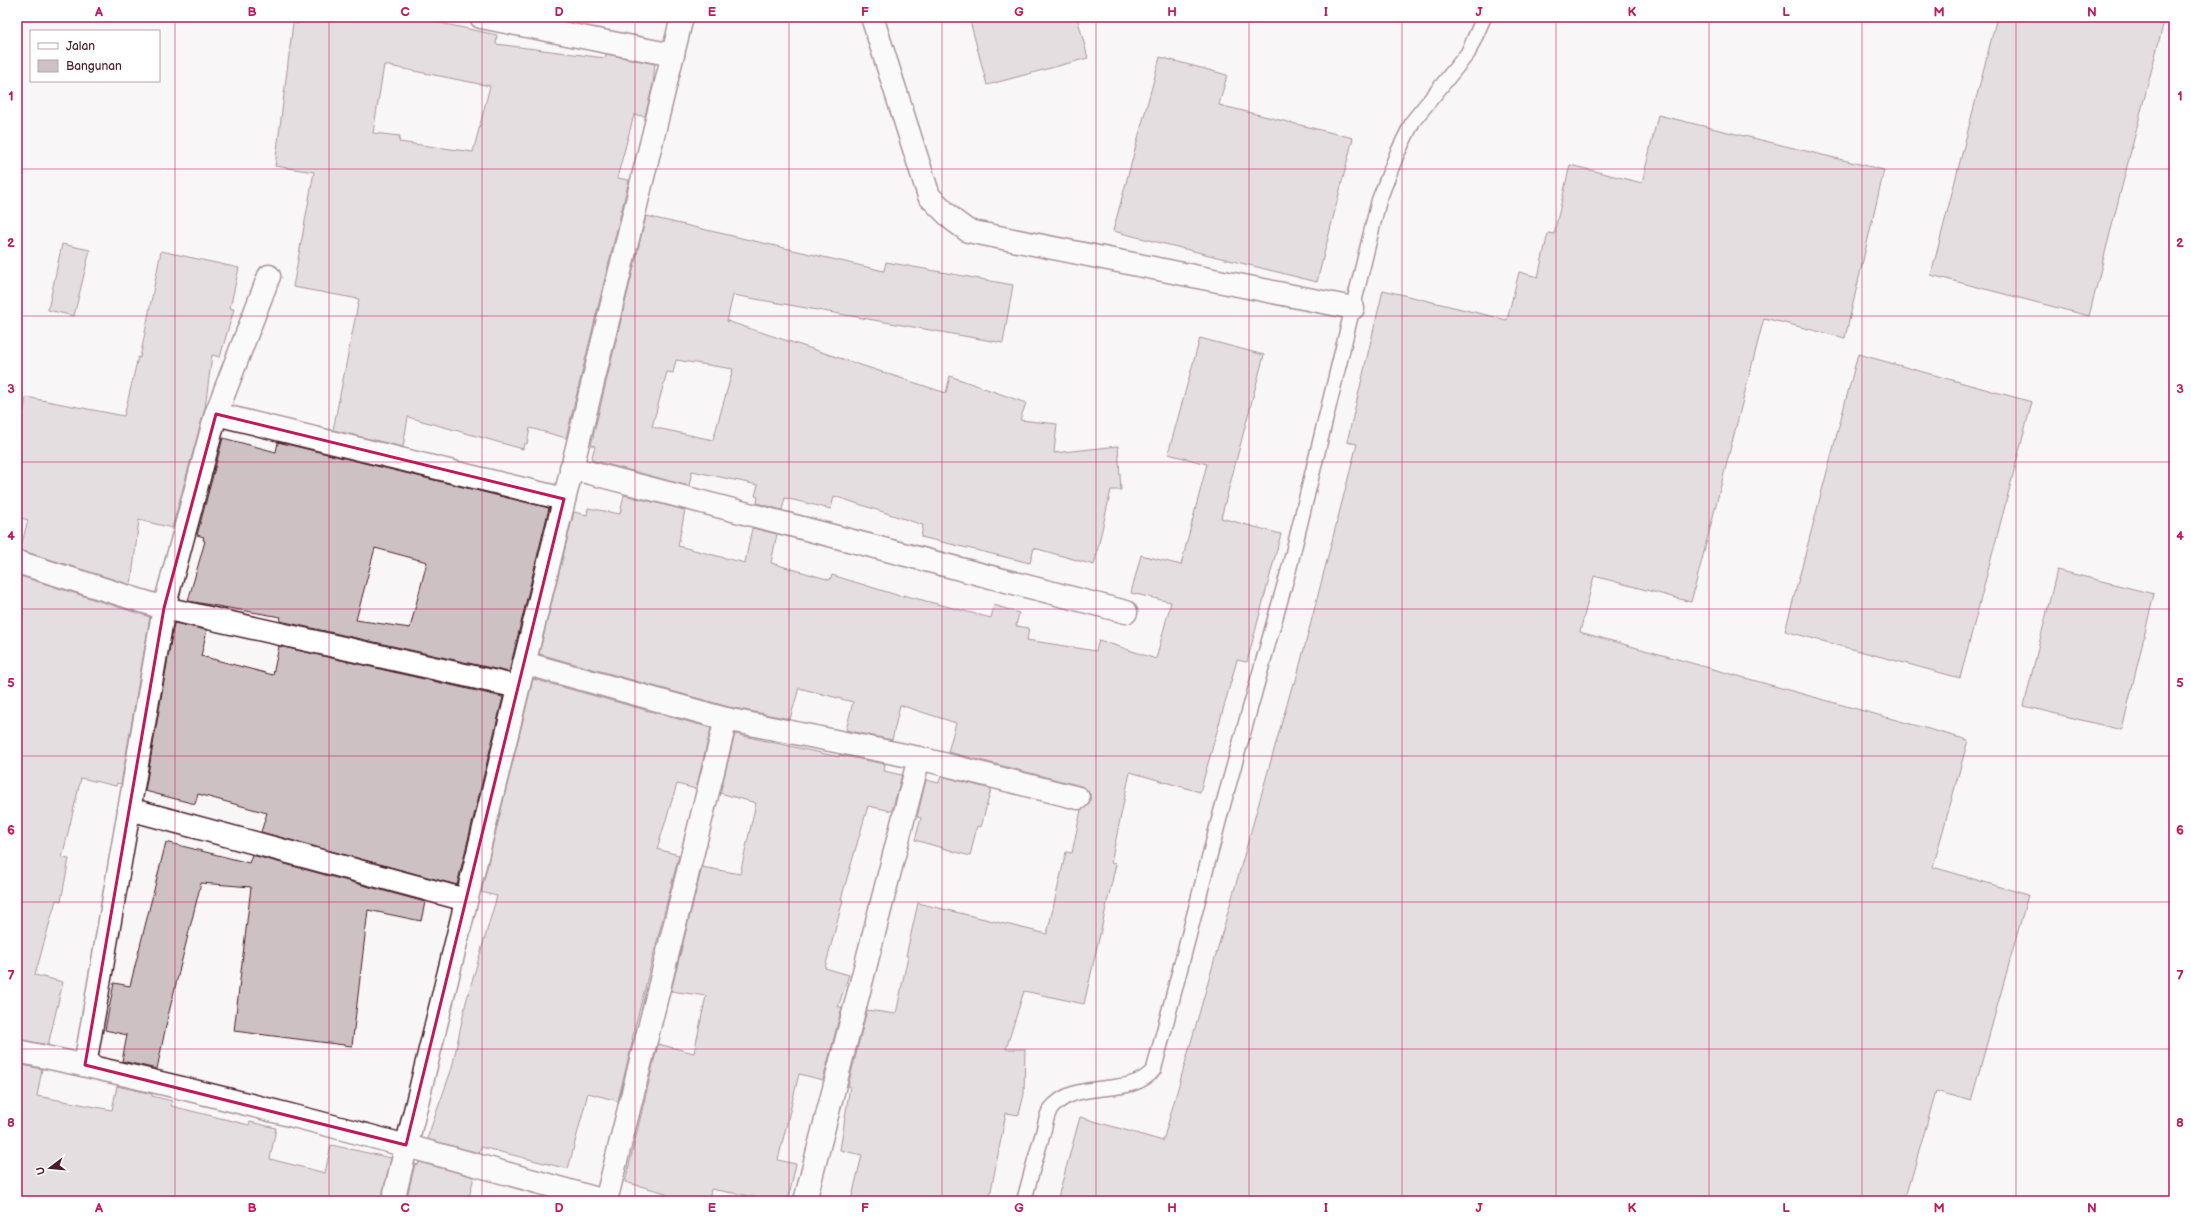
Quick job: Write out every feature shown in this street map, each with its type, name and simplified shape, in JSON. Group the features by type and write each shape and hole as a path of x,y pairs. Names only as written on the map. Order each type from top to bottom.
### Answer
{"street":[{"path":"481,17 673,55"},
{"path":"393,1201 682,17"},
{"path":"872,17 928,196 953,220 968,231 1353,308"},
{"path":"85,1065 164,608 216,414 269,276"},
{"path":"216,414 564,499"},
{"path":"571,468 1126,612"},
{"path":"17,562 164,608 518,687"},
{"path":"524,663 726,719 919,758 1078,798"},
{"path":"17,1051 85,1065 406,1145 606,1201 726,719"},
{"path":"805,1201 919,758"},
{"path":"129,809 466,900"}],"lane":[{"path":"1024,1201 1049,1111 1062,1098 1079,1092 1137,1082 1149,1076 1154,1069 1221,812 1289,569 1379,200 1397,154 1413,121 1468,53 1484,17"}],"highlighted area":[{"path":"216,414 564,499 406,1145 85,1065 164,608"}],"building":[{"path":"300,17 437,17 436,22 497,35 496,44 605,58 606,54 655,64 653,84 645,116 634,115 617,178 629,180 566,438 530,428 527,444 524,444 523,449 408,417 403,447 333,430 359,299 293,287 314,172 275,166 293,23 298,24","holes":["384,65 490,86 473,152 399,142 400,136 373,133"]},
{"path":"969,17 1077,17 1088,58 987,85"},
{"path":"1997,17 2165,17 2089,316 1931,275"},
{"path":"1160,57 1227,75 1219,105 1353,138 1317,282 1113,231"},
{"path":"1658,115 1884,170 1845,338 1764,318 1691,602 1594,576 1580,632 1968,740 1933,867 2028,895 1971,1101 1936,1091 1905,1201 1057,1201 1080,1117 1163,1141 1293,683 1295,684 1357,444 1347,442 1383,290 1507,320 1519,272 1538,277 1548,233 1554,234 1570,165 1642,183"},
{"path":"646,216 884,271 886,262 1013,285 1003,343 733,295 727,321 946,393 950,376 1026,403 1020,420 1057,424 1054,453 1118,446 1121,490 1111,490 1094,565 1034,548 1030,563 921,537 923,525 834,496 831,509 785,498 782,510 757,503 758,497 755,496 758,485 692,471 689,486 591,460 595,446 591,445","holes":["676,360 733,369 713,440 652,427 667,372 673,373"]},
{"path":"62,244 90,250 74,316 48,310"},
{"path":"161,251 239,268 230,308 234,309 220,357 212,355 205,408 172,528 139,520 131,585 20,550 28,520 17,517 17,452 26,397 124,416 138,357 140,358"},
{"path":"1200,338 1264,355 1221,518 1281,534 1247,662 1237,660 1200,792 1130,772 1111,863 1116,864 1084,1004 1024,991 1006,1049 1025,1049 1024,1094 1019,1115 1006,1113 989,1201 851,1201 862,1155 840,1150 850,1086 848,1086 867,1010 896,1014 908,956 906,956 918,903 1047,934 1066,852 1072,853 1081,810 1087,806 1090,801 1090,794 1081,786 948,752 956,723 900,705 892,740 846,730 853,702 799,688 790,719 729,707 539,654 574,512 587,515 588,508 620,514 624,495 685,510 678,546 745,563 752,528 777,534 771,563 830,580 832,575 903,597 903,595 991,618 994,605 1019,613 1016,626 1029,628 1027,640 1096,651 1099,640 1156,659 1171,602 1131,593 1141,555 1181,565 1207,464 1168,454"},
{"path":"1858,354 2032,402 1960,678 1785,631"},
{"path":"223,438 276,452 278,442 549,508 509,672 280,621 281,617 188,601 205,541 203,540 204,537 197,535","holes":["375,548 427,562 410,628 356,620"]},
{"path":"2057,570 2154,594 2122,730 2024,706"},
{"path":"17,575 150,617 121,784 117,783 116,786 81,778 62,858 69,859 61,901 56,900 35,975 63,982 48,1045 17,1039"},
{"path":"174,623 207,630 201,656 273,675 279,646 503,697 457,885 261,832 267,813 198,794 195,804 145,791"},
{"path":"533,679 711,728 696,789 677,784 657,849 679,855 632,1039 618,1101 588,1093 568,1169 481,1147 479,1153 427,1139 452,1068 466,1002 497,896 481,892"},
{"path":"735,734 839,757 839,755 885,764 884,771 902,775 892,811 868,806 841,899 843,900 825,968 849,975 838,1007 842,1007 823,1080 799,1074 778,1160 796,1164 788,1201 776,1201 711,1189 709,1201 699,1201 665,1195 666,1193 625,1182 658,1044 694,1053 706,996 671,991 702,867 740,874 756,803 720,793"},
{"path":"941,776 991,789 981,827 977,826 970,856 915,840 921,818 917,817 926,780 939,783"},
{"path":"166,842 249,863 252,855 425,902 421,921 368,910 352,1046 234,1031 251,887 201,883 168,1016 157,1069 122,1061 127,1035 105,1030 114,983 130,986"},
{"path":"17,1064 42,1069 37,1096 112,1110 117,1086 152,1094 152,1096 172,1101 171,1106 249,1125 250,1122 276,1128 270,1159 325,1173 331,1145 391,1158 381,1201 17,1201"},
{"path":"419,1162 474,1177 468,1201 406,1201 415,1164 418,1165"}]}
